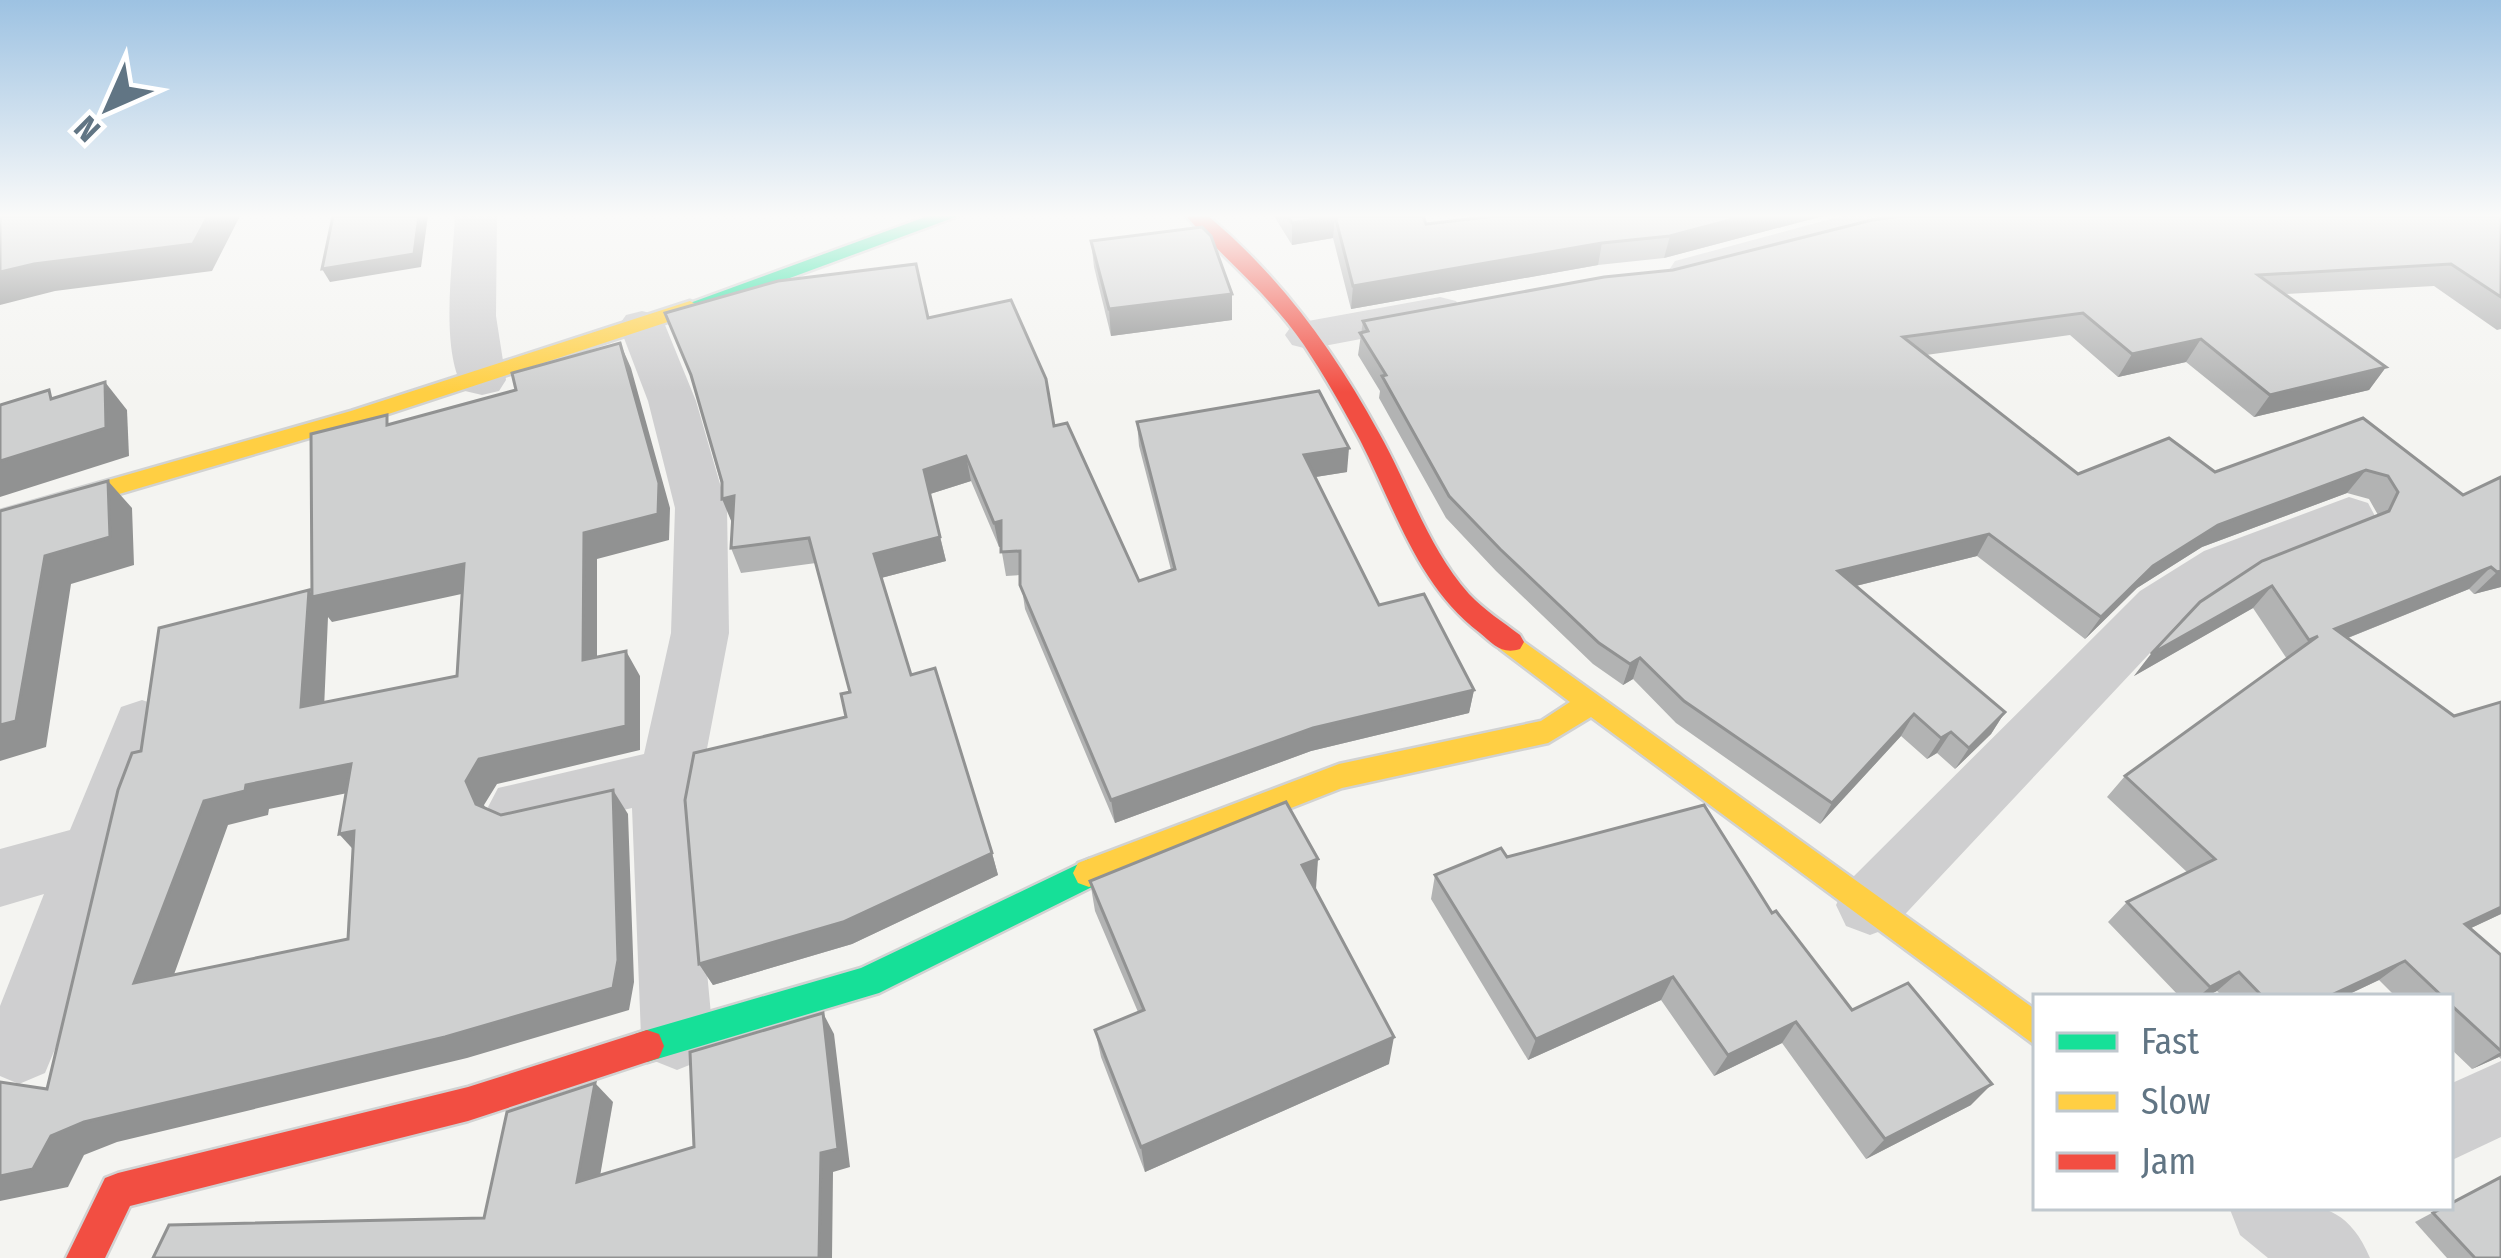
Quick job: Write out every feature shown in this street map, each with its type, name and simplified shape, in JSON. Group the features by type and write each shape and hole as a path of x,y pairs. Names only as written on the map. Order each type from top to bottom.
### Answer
{"street":[{"path":"474,275 473,316 482,380"},
{"path":"0,520 215,463 482,380 783,275"},
{"path":"1262,275 1288,302 1370,437 1433,564 1462,603 1589,704 2033,1028"},
{"path":"1643,278 1662,275"},
{"path":"1308,335 1486,303"},
{"path":"642,325 672,401 701,508 700,633 661,822 677,1036"},
{"path":"1870,905 2160,606 2223,565 2349,516"},
{"path":"85,1258 118,1191 468,1105 677,1036 867,982 1111,862 1339,776 1548,730 1589,704"},
{"path":"19,1049 142,724"},
{"path":"520,807 671,774"},
{"path":"0,878 94,851"},
{"path":"2453,1122 2501,1097"}],"building":[{"path":"829,275 918,275 928,318 1011,300 1046,379 1054,426 1067,423 1139,581 1175,569 1137,422 1319,391 1349,448 1304,455 1379,605 1424,594 1474,690 1313,728 1111,800 1020,585 1020,551 1001,552 1001,521 994,523 966,456 924,470 940,537 874,554 911,675 935,668 992,853 843,922 699,964 685,800 694,753 846,717 841,694 850,692 809,538 731,548 734,496 722,499 722,482 691,375 665,313 778,281"},
{"path":"1100,275 1225,275 1232,294 1109,309"},
{"path":"1350,275 1418,275 1353,286"},
{"path":"2258,275 2386,367 2270,395 2201,339 2132,354 2083,313 1903,337 2078,474 2169,438 2215,472 2363,418 2463,495 2501,477 2501,571 2491,567 2335,629 2454,716 2501,702 2501,907 2465,924 2501,955 2501,1051 2453,1007 2453,994 2440,994 2405,961 2334,994 2260,994 2239,972 2210,987 2127,902 2215,859 2125,776 2318,636 2309,640 2272,586 2151,654 2200,602 2262,561 2389,511 2398,492 2388,476 2366,470 2218,525 2153,566 2101,617 1989,534 1838,571 2005,712 1969,748 1951,732 1941,738 1914,714 1832,803 1684,701 1640,658 1630,664 1599,643 1500,549 1449,496 1360,333 1368,331 1363,321 1604,277 2263,275"},
{"path":"2467,275 2501,275 2501,297"},
{"path":"620,343 659,483 658,514 584,533 583,660 626,651 626,726 479,759 466,781 476,804 501,815 613,790 618,960 613,988 445,1037 84,1122 51,1136 33,1169 0,1176 0,1082 47,1089 118,790 132,753 141,751 159,628 309,590 301,707 457,676 464,564 312,597 311,434 387,415 387,425 516,390 512,373","holes":["351,764 339,834 354,831 348,939 134,983 204,801 245,791 246,785"]},
{"path":"105,382 106,428 0,461 0,405 49,390 51,399"},
{"path":"108,481 110,537 45,556 16,721 0,725 0,511"},
{"path":"1286,802 1318,859 1302,865 1394,1037 1141,1147 1095,1030 1144,1010 1090,881"},
{"path":"1704,805 1772,913 1776,911 1852,1010 1908,983 1992,1084 1885,1139 1796,1022 1728,1055 1673,977 1536,1039 1435,875 1501,848 1507,857"},
{"path":"823,1013 838,1149 821,1153 819,1258 153,1258 169,1225 484,1218 507,1112 595,1083 577,1182 694,1147 690,1052"},
{"path":"2501,1177 2501,1258 2475,1258 2433,1213 2453,1210 2453,1202"}],"traffic: fast":[{"path":"690,307 782,275"},
{"path":"647,1046 867,982 1089,873"}],"traffic: slow":[{"path":"0,520 359,416 690,307"},
{"path":"1510,642 2033,1028"},
{"path":"1089,873 1339,776 1548,731 1589,704"}],"traffic: jam":[{"path":"1259,275 1296,318 1353,406 1446,583 1466,607 1510,642"},
{"path":"85,1258 118,1191 468,1104 647,1046"}]}
